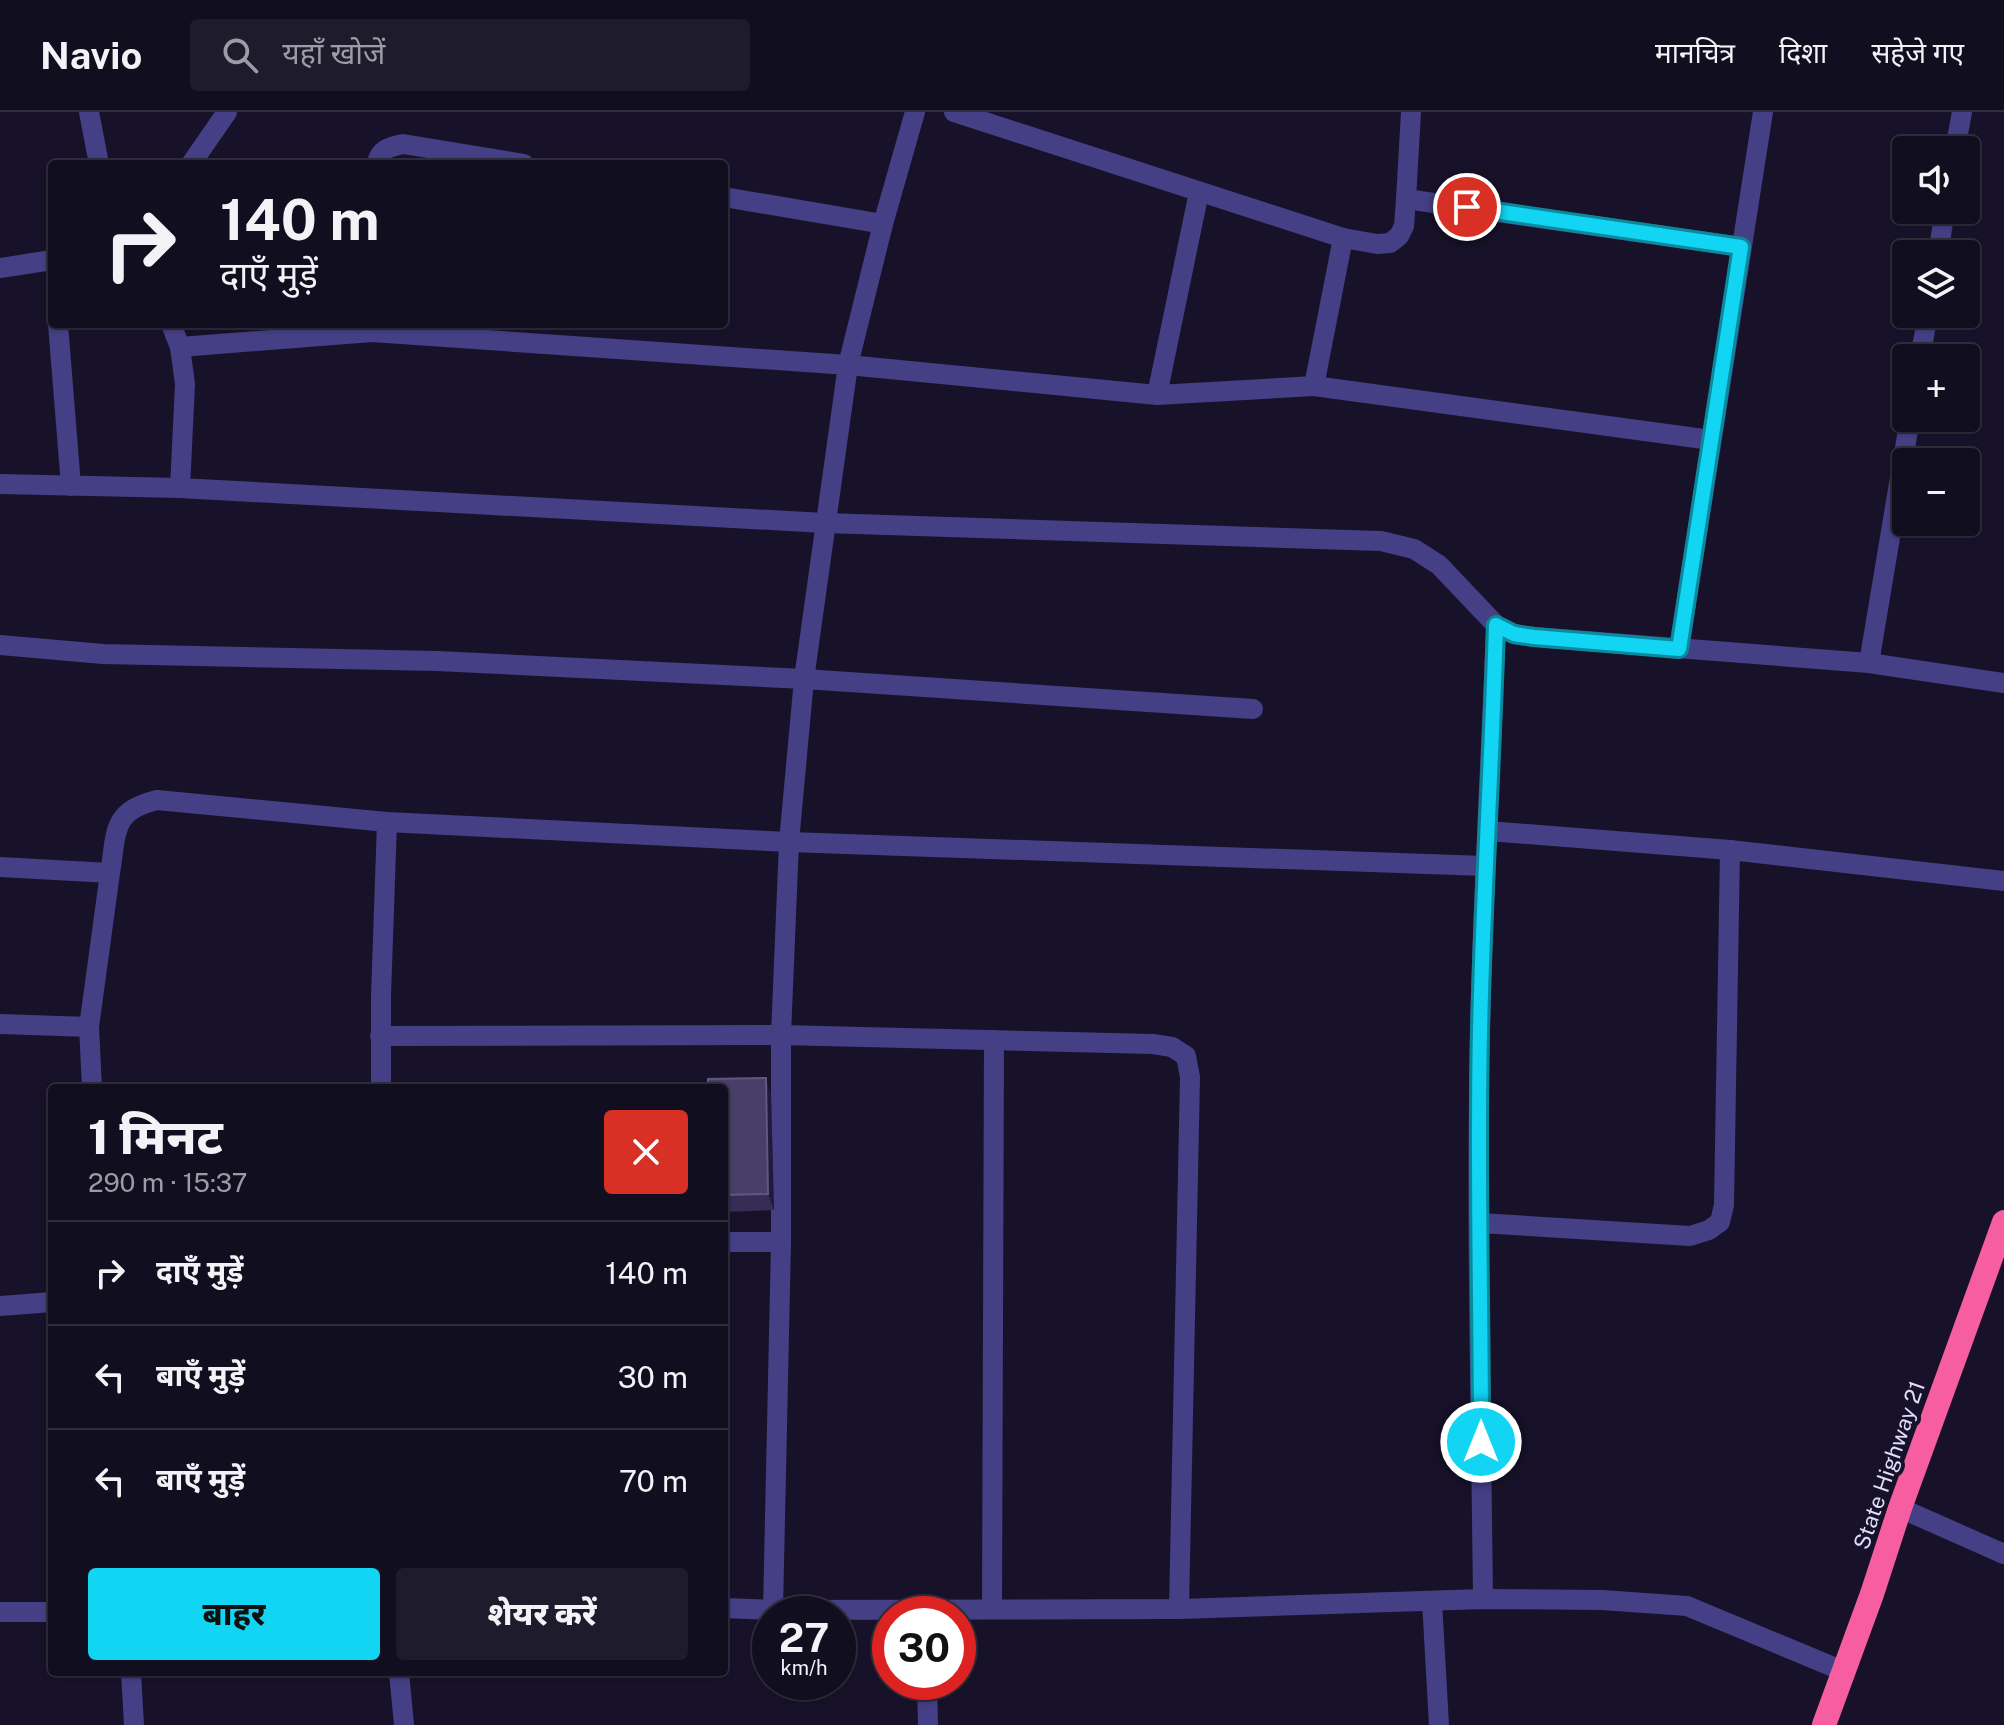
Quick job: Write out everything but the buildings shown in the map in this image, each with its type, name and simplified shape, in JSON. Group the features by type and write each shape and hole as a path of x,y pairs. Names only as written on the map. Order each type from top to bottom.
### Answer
{"highway":[{"name":"State Highway 21","path":"1824,1725 2004,1222"}],"street":[{"path":"89,112 98,160"},
{"path":"194,160 227,112"},
{"path":"773,1596 781,1242 781,1035 789,842 804,679 848,365 915,112"},
{"path":"954,112 1343,238 1377,244 1390,243 1399,236 1404,226 1411,112"},
{"path":"1679,649 1763,112"},
{"path":"1958,136 1962,112"},
{"path":"378,160 386,148 403,144 500,160"},
{"path":"1157,395 1199,192"},
{"path":"728,198 883,224"},
{"path":"1406,199 1741,247"},
{"path":"1314,386 1343,238"},
{"path":"0,268 48,261"},
{"path":"58,328 71,486"},
{"path":"173,328 180,347 185,384 180,488"},
{"path":"180,347 372,328 848,365 1157,395 1314,386 1711,440"},
{"path":"1869,663 1908,432"},
{"path":"0,484 180,488 825,523 1381,541 1414,549 1439,565 1496,625 1514,634 1869,663 2004,683"},
{"path":"1483,1599 1480,1033 1496,625"},
{"path":"0,645 103,654 437,661 804,679 1253,709"},
{"path":"92,1084 89,1027 118,825 127,812 140,804 157,800 387,822 789,842 1485,866"},
{"path":"381,1084 387,822"},
{"path":"1488,831 1730,850 2004,881"},
{"path":"1480,1223 1690,1236 1709,1230 1720,1222 1724,1205 1730,850"},
{"path":"0,867 110,873"},
{"path":"0,1024 89,1027"},
{"path":"380,1036 781,1035 994,1040 1153,1044 1172,1047 1186,1056 1190,1077 1179,1609"},
{"path":"992,1609 994,1040"},
{"path":"728,1242 781,1242"},
{"path":"0,1306 48,1302"},
{"path":"1900,1508 2004,1554"},
{"path":"976,1610 1179,1609 1483,1599 1602,1600 1687,1606 1843,1671"},
{"path":"1432,1601 1439,1725"},
{"path":"728,1608 752,1609"},
{"path":"0,1612 48,1612"},
{"path":"131,1676 134,1725"},
{"path":"399,1676 404,1725"},
{"path":"927,1700 928,1725"}],"route":[{"path":"1467,207 1741,247 1679,649 1534,637 1514,634 1496,625 1480,1033 1481,1442"}]}
